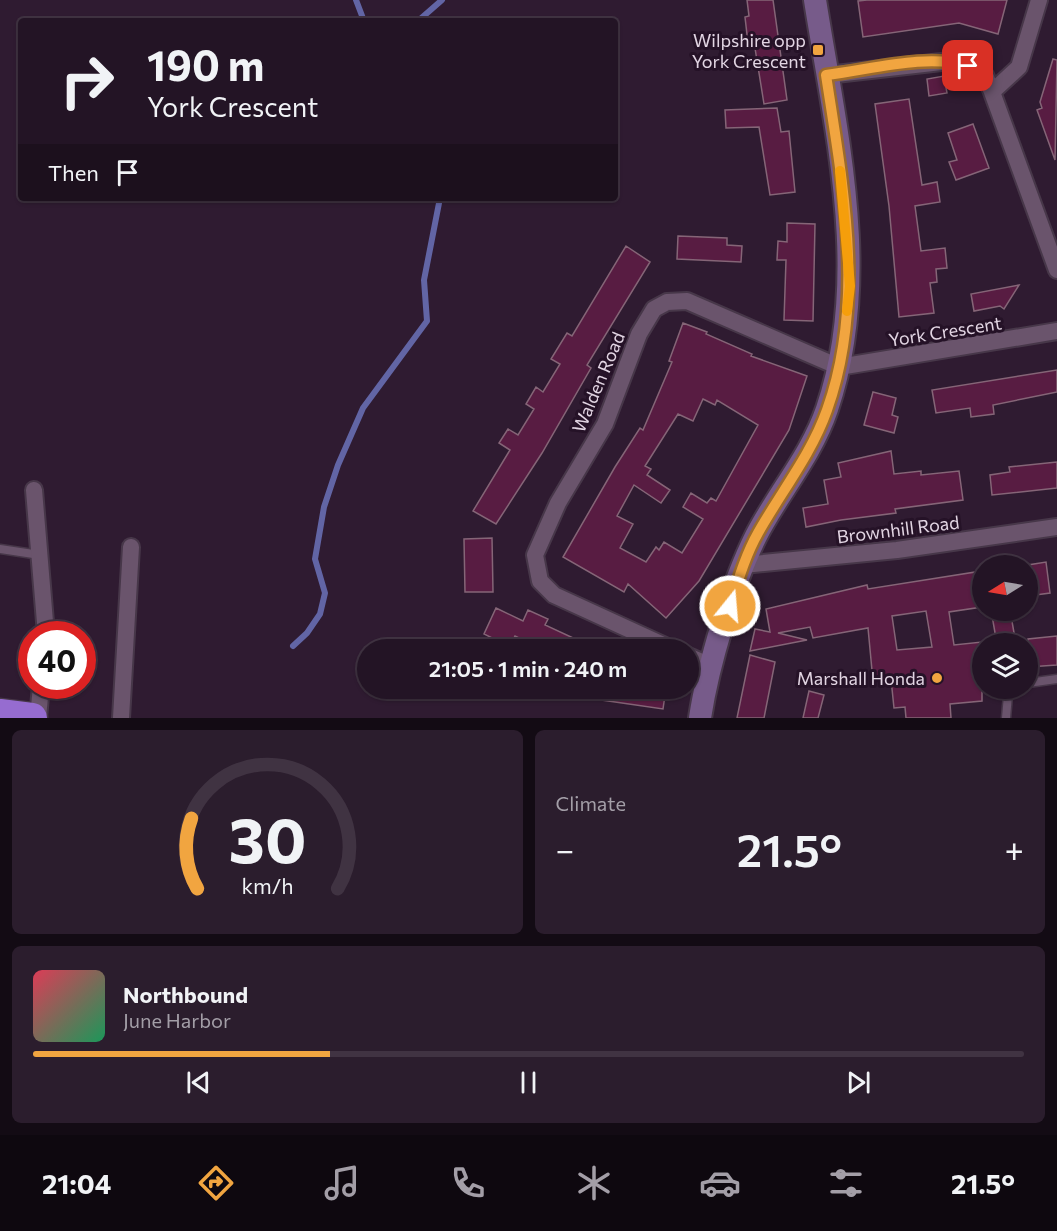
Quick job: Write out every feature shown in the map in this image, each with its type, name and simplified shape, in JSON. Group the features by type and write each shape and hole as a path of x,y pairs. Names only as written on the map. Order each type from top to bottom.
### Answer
{"highway":[{"path":"0,714 32,718"}],"street":[{"path":"700,718 711,666 743,565 757,535 807,455 827,410 839,367 850,286 845,203 815,0"},
{"path":"992,92 1019,67 1039,0"},
{"path":"826,75 950,61 985,75 1057,270"},
{"name":"Walden Road","path":"650,639 554,595 540,580 535,555 558,503 605,424 639,334 654,309 668,302 687,301 839,367"},
{"name":"York Crescent","path":"839,367 1057,332"},
{"path":"34,490 45,621"},
{"name":"Brownhill Road","path":"743,565 897,550 1057,527"},
{"path":"121,718 131,547"},
{"path":"699,661 711,666"},
{"path":"38,718 40,699"}],"lane":[{"path":"0,549 40,555"},
{"path":"1038,682 1057,679"},
{"path":"1006,718 1008,699"}],"building":[{"path":"747,0 773,0 787,100 764,104 754,42 748,43 745,17 749,16"},
{"path":"1007,0 998,34 959,23 863,37 858,1"},
{"path":"1053,59 1057,60 1055,160 1037,110 1042,108 1040,102"},
{"path":"944,76 947,93 929,96 927,79"},
{"path":"909,99 922,185 937,182 940,202 915,206 921,251 945,248 947,268 936,269 937,282 930,283 934,313 899,317 889,206 875,104"},
{"path":"777,108 781,132 789,131 795,192 770,195 759,127 726,128 725,110"},
{"path":"973,124 989,168 956,180 949,162 957,160 948,133"},
{"path":"787,223 815,224 813,321 784,320 786,260 777,260 778,241 787,242"},
{"path":"678,236 727,238 727,245 742,246 741,262 677,259"},
{"path":"626,246 650,262 587,365 591,368 542,453 496,524 473,511 510,450 499,443 508,429 518,435 534,409 526,404 536,387 543,392 560,364 551,359 567,333 572,336"},
{"path":"1019,285 1004,309 1000,306 974,311 971,294"},
{"path":"683,323 707,332 706,334 752,354 751,356 807,376 789,430 699,581 666,618 628,584 624,592 563,557 615,467 640,428 643,430 672,362 669,361","holes":["703,399 715,405 717,400 758,425 716,501 711,498 707,503 691,493 683,507 703,519 682,553 664,542 659,550 656,547 646,562 620,548 633,524 617,516 634,485 661,503 670,490 647,475 651,469 645,466 678,414 693,421"]},
{"path":"1057,370 1057,392 993,405 994,414 971,417 970,408 936,413 932,390"},
{"path":"873,392 896,398 892,415 898,417 894,433 864,425"},
{"path":"891,451 894,474 921,471 921,475 959,471 963,500 895,509 896,513 806,527 803,508 828,504 824,480 841,477 838,463"},
{"path":"1057,462 1057,488 992,495 990,475 1010,472 1009,467"},
{"path":"492,538 493,592 465,592 464,539"},
{"path":"1046,562 1050,593 1038,595 1038,563"},
{"path":"972,573 972,609 949,612 954,645 972,643 972,699 982,699 982,701 950,704 951,718 906,718 905,707 894,708 891,679 873,681 868,628 813,638 810,627 778,633 807,640 750,651 755,629 770,632 766,609 867,585 868,589","holes":["926,611 932,647 897,650 892,616"]},
{"path":"496,608 523,621 528,610 548,619 545,625 575,639 521,639 515,636 514,639 494,639 484,634"},
{"path":"993,621 1012,621 1014,633 995,633"},
{"path":"1057,636 1057,665 1038,666 1038,638"},
{"path":"750,655 775,662 764,718 737,718"},
{"path":"809,691 824,695 818,718 803,718"},
{"path":"595,699 664,699 663,709"}],"waterway":[{"path":"356,0 363,18"},
{"path":"421,18 442,0"},
{"path":"293,646 307,633 320,614 325,593 315,559 324,507 338,465 363,408 427,321 424,280 439,201"}],"slow traffic":[{"path":"840,171 845,203 850,286 847,311"}],"place":[{"name":"Wilpshire opp York Crescent","path":"818,50"},
{"name":"Marshall Honda","path":"937,678"}],"route":[{"path":"730,606 743,565 757,535 807,455 827,410 839,367 850,286 845,203 826,75 928,61 950,61 968,66"}]}
